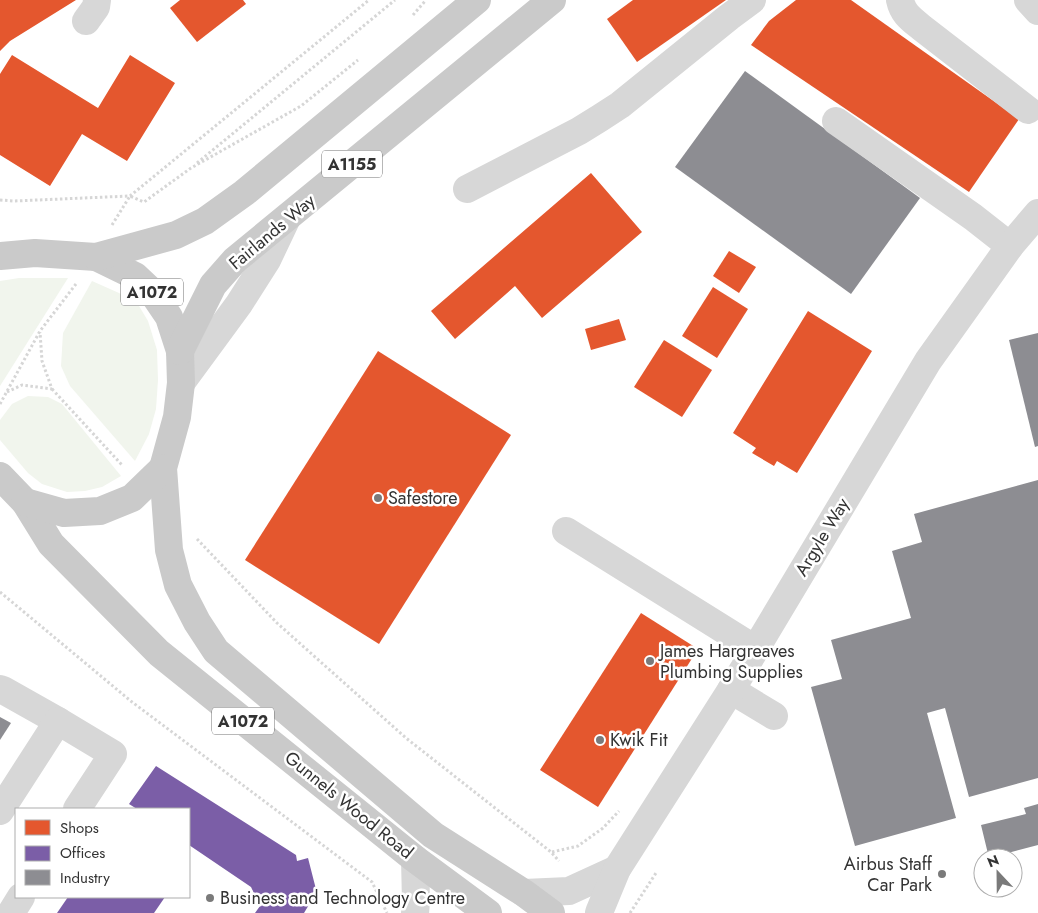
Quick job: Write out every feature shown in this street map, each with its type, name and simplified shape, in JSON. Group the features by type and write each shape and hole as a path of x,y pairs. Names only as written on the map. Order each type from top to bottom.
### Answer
{"main road":[{"name":"A1155","path":"96,257 176,235 205,221 244,193 477,0"},
{"name":"Fairlands Way","path":"180,352 213,285 235,260 552,0"},
{"name":"Gunnels Wood Road","path":"0,256 35,253 96,257 134,276 152,292 169,317 180,352 181,383 177,417 163,468 169,550 178,585 197,622 216,651 433,835 524,893 551,913"},
{"path":"25,502 64,513 100,511 132,498 163,468"},
{"name":"Gunnels Wood Road","path":"0,476 25,502 51,544 159,653 416,859 488,913"}],"street":[{"path":"466,189 579,131 620,105 729,16 752,0"},
{"path":"900,0 902,9 922,28 1028,110"},
{"path":"1028,0 1038,11"},
{"path":"836,120 973,217 1010,246"},
{"name":"Argyle Way","path":"599,913 617,869 731,690 928,361 1010,246 1038,213"},
{"path":"181,383 239,304 268,260 286,220"},
{"path":"566,532 755,649"},
{"path":"0,689 113,754 79,808"},
{"path":"731,690 774,716"},
{"path":"0,811 58,721"},
{"path":"415,913 416,859"},
{"path":"524,893 569,891 617,869"},
{"path":"11,913 20,898"}],"path":[{"path":"111,228 130,196 369,0"},
{"path":"0,200 130,196 144,202 191,168 395,0"},
{"path":"409,20 426,0"},
{"path":"191,168 301,106 359,59"},
{"path":"0,404 40,332 76,284"},
{"path":"40,332 42,361 52,389 122,465"},
{"path":"7,392 22,385 52,389"},
{"path":"197,538 278,623 406,738 560,861"},
{"path":"0,592 132,702 372,882 387,913"},
{"path":"551,852 578,846 603,828 623,805"},
{"path":"630,913 656,873"}],"shaded area":[{"path":"19,278 68,278 0,386 0,281"},
{"path":"92,281 119,293 139,306 148,321 157,350 158,380 156,409 149,434 135,461 70,386 61,366 63,333"},
{"path":"28,396 48,397 62,404 121,476 102,487 85,491 67,492 42,484 28,473 0,440 0,420 12,404"}],"building: Shops":[{"path":"0,0 76,0 10,41 0,51"},
{"path":"180,0 243,0 246,4 197,42 170,8"},
{"path":"633,0 726,0 637,62 607,19"},
{"path":"796,0 851,0 1019,119 969,192 751,45 769,21"},
{"path":"12,55 98,108 130,55 175,83 127,161 82,134 50,186 0,155 0,74"},
{"path":"591,173 642,232 542,318 515,286 455,339 431,311"},
{"path":"729,251 756,267 739,293 713,276"},
{"path":"713,287 748,309 717,358 682,336"},
{"path":"808,311 872,351 797,473 777,461 774,466 752,453 756,448 733,433"},
{"path":"619,319 626,340 591,350 585,329"},
{"path":"664,340 712,370 682,417 634,387"},
{"name":"Safestore","path":"378,351 511,435 379,644 245,560"},
{"path":"641,613 698,649 598,807 540,770"}],"building: Offices":[{"path":"156,766 296,855 297,861 308,858 319,901 310,903 304,913 255,913 260,906 251,887 190,846 190,808 135,808 129,804"},
{"path":"67,898 164,898 154,913 57,913"}],"building: Industry":[{"path":"745,71 920,198 851,294 675,167"},
{"path":"1038,333 1038,446 1035,447 1009,340"},
{"path":"1038,480 1038,778 969,797 945,708 927,713 956,818 855,846 811,687 842,679 831,640 911,618 892,551 922,542 914,514"},
{"path":"0,717 11,723 0,740"},
{"path":"1038,804 1038,845 1023,849 987,848 981,825 1026,814 1024,808"}],"place":[{"name":"Safestore","path":"378,498"},
{"name":"James Hargreaves Plumbing Supplies","path":"650,661"},
{"name":"Kwik Fit","path":"600,740"},
{"name":"Airbus Staff Car Park","path":"942,874"},
{"name":"Business and Technology Centre","path":"210,898"}]}
